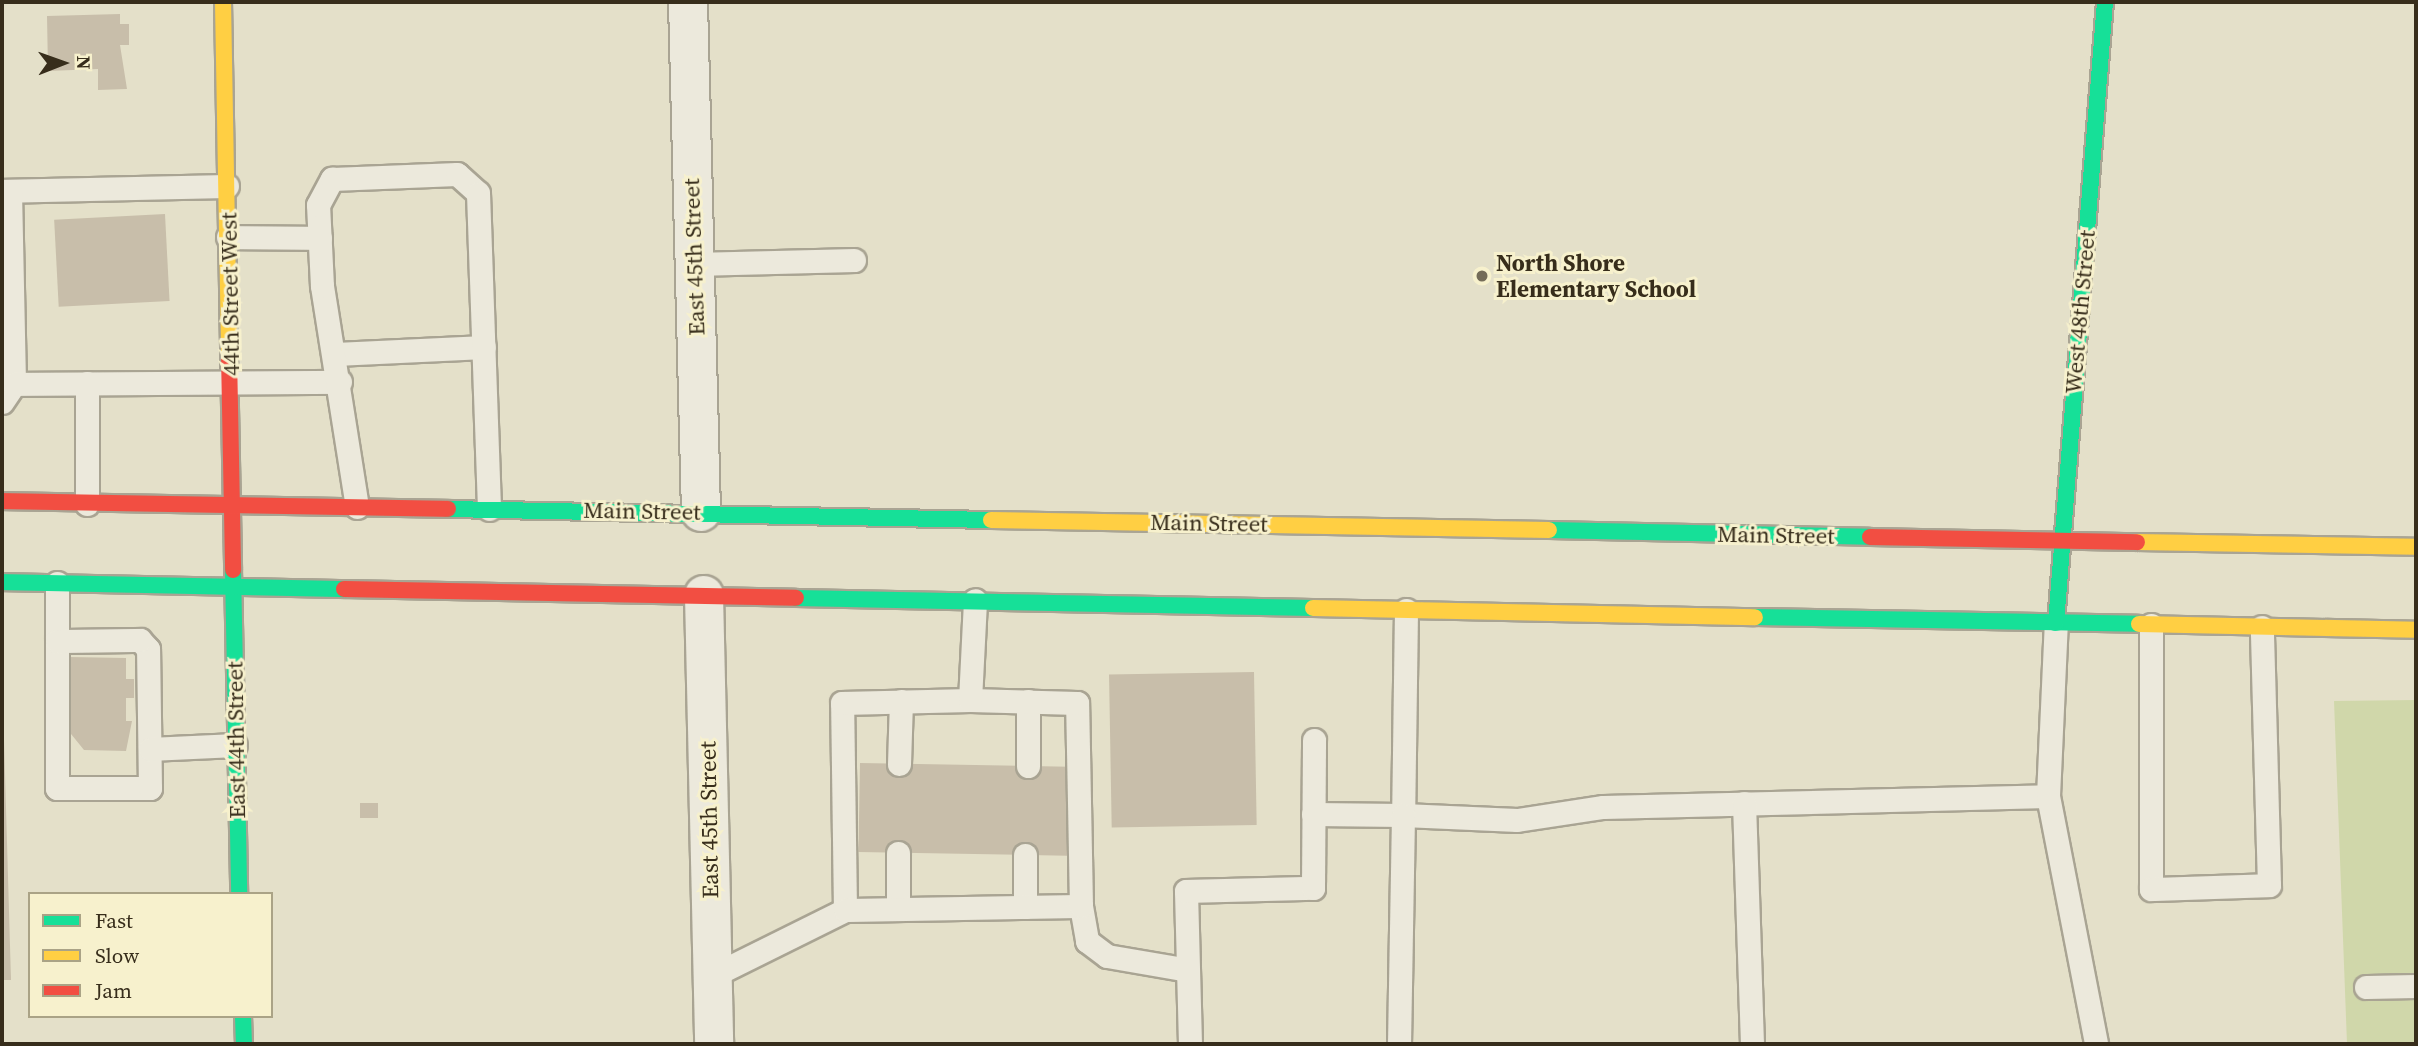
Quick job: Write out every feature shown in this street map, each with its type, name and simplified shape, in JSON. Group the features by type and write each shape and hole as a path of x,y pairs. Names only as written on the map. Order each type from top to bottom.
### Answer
{"main road":[{"name":"44th Street West","path":"223,2 232,381 233,586"},
{"name":"West 48th Street","path":"2056,623 2105,2"},
{"name":"Main Street","path":"2,501 702,512 2416,547"},
{"path":"2,582 2416,630"},
{"name":"East 44th Street","path":"233,586 239,892"},
{"path":"243,1018 244,1044"}],"street":[{"name":"East 45th Street","path":"688,2 702,512"},
{"name":"East 45th Street","path":"704,595 714,1044"}],"lane":[{"path":"357,507 320,238 318,205 332,179 457,174 478,193 489,509"},
{"path":"227,186 6,191 8,393 87,383 340,382"},
{"path":"228,237 320,238"},
{"path":"695,264 854,260"},
{"path":"336,354 484,347"},
{"path":"87,383 87,504"},
{"path":"57,583 57,640 57,789 149,788 148,649 140,640 57,640"},
{"path":"970,700 975,600"},
{"path":"1399,1044 1406,610"},
{"path":"2056,623 2048,796 2096,1044"},
{"path":"2151,625 2151,889 2269,885 2262,627"},
{"path":"845,910 842,703 970,700 1077,703 1081,906 1087,941 1107,956 1188,970"},
{"path":"899,764 901,701"},
{"path":"1028,701 1028,766"},
{"path":"1190,1044 1186,891 1314,888 1314,740"},
{"path":"150,749 235,745"},
{"path":"1314,814 1403,814 1517,820 1604,807 2048,796"},
{"path":"1744,803 1752,1044"},
{"path":"898,853 898,909"},
{"path":"1025,907 1026,855"},
{"path":"712,976 845,910 1081,906"},
{"path":"2367,987 2416,986"}],"green space":[{"path":"2416,700 2416,1044 2347,1044 2334,701"}],"building":[{"path":"120,14 120,24 129,24 129,45 120,45 127,89 98,90 98,69 48,71 47,16"},
{"path":"165,214 170,301 59,307 54,220"},
{"path":"69,657 126,658 126,679 134,679 134,698 126,698 126,721 132,721 126,751 84,750 67,729"},
{"path":"2,670 11,980 2,980"},
{"path":"1254,672 1257,825 1112,828 1109,675"},
{"path":"860,763 1069,767 1067,856 858,852"},
{"path":"360,803 378,803 378,818 360,818"}],"traffic: fast":[{"path":"2056,623 2105,2"},
{"path":"448,509 991,520"},
{"path":"1549,530 1870,537"},
{"path":"233,570 239,892"},
{"path":"2,582 344,589"},
{"path":"796,598 1313,608"},
{"path":"1755,617 2139,624"},
{"path":"243,1018 244,1044"}],"traffic: slow":[{"path":"223,2 229,355"},
{"path":"991,520 1549,530"},
{"path":"2137,542 2416,547"},
{"path":"1313,608 1755,617"},
{"path":"2139,624 2416,630"}],"traffic: jam":[{"path":"229,355 233,570"},
{"path":"2,501 448,509"},
{"path":"1870,537 2137,542"},
{"path":"344,589 796,598"}],"place":[{"name":"North Shore Elementary School","path":"1482,276"}]}
